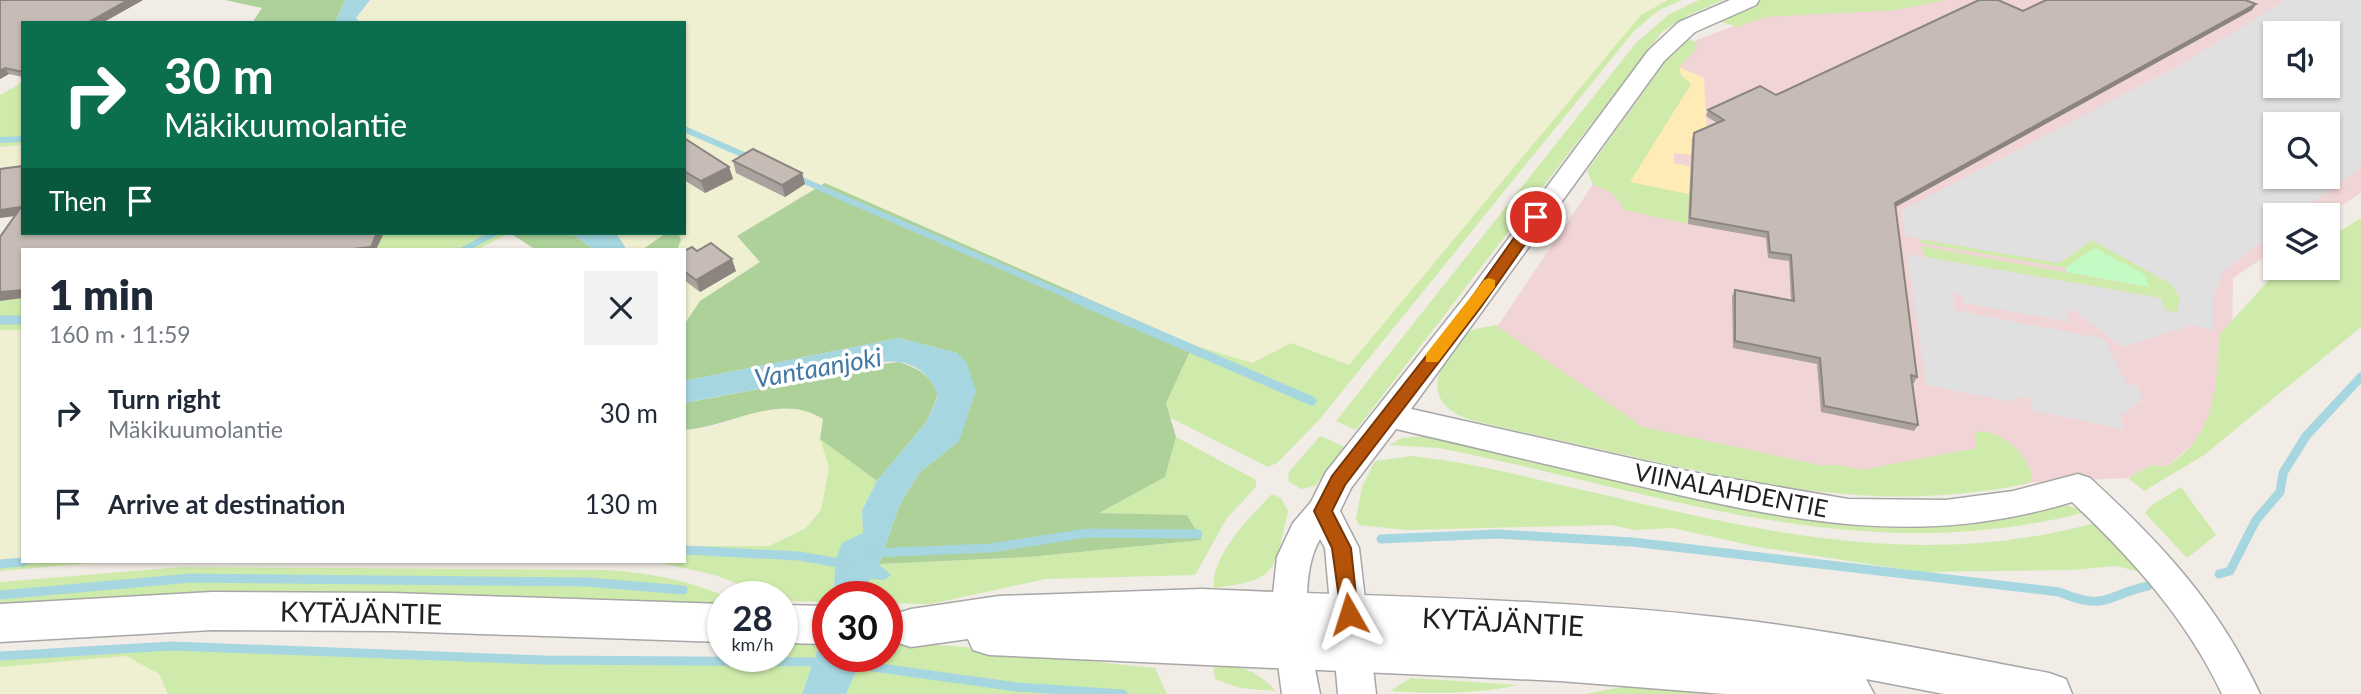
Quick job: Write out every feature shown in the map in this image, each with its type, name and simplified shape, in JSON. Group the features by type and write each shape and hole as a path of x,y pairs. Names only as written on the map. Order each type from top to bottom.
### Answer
{"street":[{"path":"1301,694 1291,630 1294,557 1305,533 1323,511 1338,481 1475,304 1656,57 1687,27 1748,0"},
{"name":"VIINALAHDENTIE","path":"1387,415 1651,476 1783,504 1846,513 1951,513 2024,503 2078,487 2155,560 2187,598 2209,630 2241,694"},
{"path":"1323,511 1342,548 1357,694"},
{"name":"KYTÄJÄNTIE","path":"0,622 212,611 393,612 707,622"},
{"name":"KYTÄJÄNTIE","path":"903,627 1018,638 1291,630 1351,632 1581,626 1725,637 1852,656 2049,694"},
{"name":"KYTÄJÄNTIE","path":"1351,632 1729,674 1851,694"}],"shaded area":[{"path":"1918,0 2361,0 2361,193 2340,207 2340,203 2263,203 2263,258 2233,278 2231,397 2194,443 2166,467 2152,465 2128,478 1936,487 1635,436 1495,330 1688,43 1767,14"},
{"path":"2286,0 2361,0 2361,167 2340,183 2340,112 2263,112 2263,189 2332,189 2313,203 2263,203 2263,241 2222,273 2213,297 2213,330 2193,325 2122,347 2076,312 2066,310 2069,322 1963,303 1961,294 1953,293 1954,310 2104,339 2127,384 2138,386 2142,401 2120,415 2124,429 2034,411 2028,397 2014,398 2012,402 1926,385 1907,254 2161,298 2166,311 2177,312 2180,298 2171,284 2092,240 2059,263 1906,236 1901,211 2180,65"}],"green space":[{"path":"225,0 345,0 336,21 253,21 262,8"},
{"path":"373,0 1668,0 1641,15 1349,366 1292,343 1252,363 1193,345 825,183 737,236 760,262 700,301 686,322 686,248 678,248 681,240 679,235 686,235 686,21 358,21 356,18"},
{"path":"1668,0 1682,0 1659,10 1634,31 1319,420 1277,463 1268,467 1171,418 1166,403 1193,345 1252,363 1291,343 1349,365 1641,15"},
{"path":"1699,0 1723,0 1689,15 1662,32 1356,430 1336,421 1636,43 1668,15"},
{"path":"1761,0 1945,0 1897,10 1766,17 1737,27 1719,21 1719,18"},
{"path":"1689,39 1696,43 1697,48 1679,67 1691,84 1631,182 1689,194 1688,224 1625,210 1613,194 1593,184 1587,171 1676,47"},
{"path":"21,83 21,145 0,147 0,95"},
{"path":"21,146 21,215 0,218 0,149"},
{"path":"825,183 1193,345 1166,403 1176,437 1165,477 1099,513 1187,515 1202,540 1029,557 879,564 899,506 920,472 959,441 957,353 899,338 686,381 686,322 700,301 760,262 737,236"},
{"path":"2361,218 2361,327 2204,455 2144,491 2128,478 2152,465 2166,467 2189,448 2202,430 2215,390 2219,335 2269,280 2340,280 2340,231"},
{"path":"383,235 505,235 481,248 377,248"},
{"path":"513,235 574,235 592,248 533,248"},
{"path":"617,235 663,235 645,248 626,248"},
{"path":"663,235 679,235 681,240 678,248 645,248"},
{"path":"1920,239 2059,263 2092,240 2171,284 2180,298 2177,312 2166,311 2161,298 1925,257 1921,246 2148,287 2095,248 2065,268 1921,243"},
{"path":"2095,248 2145,275 2149,287 2067,272 2065,268"},
{"path":"21,250 21,559 0,561 0,253"},
{"path":"21,298 21,330 0,330 0,301"},
{"path":"1495,325 1643,427 1819,465 1840,465 1861,470 1977,448 1974,433 1993,433 2020,453 2031,471 2032,480 2026,484 1976,492 1928,496 1838,494 1748,481 1471,420 1449,409 1442,401 1437,384 1439,374 1465,334"},
{"path":"899,362 923,374 938,395 927,421 877,481 820,439 823,419 807,411 773,409 686,430 686,403 801,381 857,367"},
{"path":"799,408 823,419 820,439 829,467 821,510 806,528 769,546 686,546 686,430 710,428 758,411"},
{"path":"1320,436 1345,447 1315,486 1301,489 1288,481 1289,472"},
{"path":"1424,436 1964,522 2008,519 2066,505 2086,512 2002,528 1920,533 1840,529 1760,519 1439,448 1389,445 1402,438"},
{"path":"1176,437 1256,480 1256,487 1227,518 1195,575 1046,579 930,604 903,603 903,581 870,581 890,574 879,564 1029,557 1202,540 1187,515 1097,513 1165,477"},
{"path":"820,439 877,481 862,509 863,533 835,562 834,581 812,581 812,602 798,601 798,581 730,581 661,563 686,563 686,546 769,546 806,528 821,510 829,467"},
{"path":"1412,456 1498,470 1713,519 1840,540 1903,545 1967,544 2032,537 2099,522 2153,575 2116,566 2072,570 1921,572 1758,547 1672,528 1634,530 1611,525 1406,530 1359,525 1356,519 1362,487 1375,461"},
{"path":"2181,487 2216,535 2187,558 2145,513 2152,505"},
{"path":"1272,494 1281,498 1288,511 1276,560 1262,576 1251,581 1214,588 1215,576 1225,550"},
{"path":"21,559 21,563 92,563 0,571 0,561"},
{"path":"182,567 607,570 668,578 697,586 707,590 707,603 452,596 271,595 90,601 0,608 0,582"},
{"path":"798,642 812,643 812,666 802,694 168,694 159,674 126,656 0,667 0,656 171,646 544,660 705,662 707,672 798,672"},
{"path":"903,643 988,649 1155,668 1167,694 846,694 856,672 903,672"},
{"path":"126,656 159,674 168,694 0,694 0,667"},
{"path":"1213,663 1247,670 1262,678 1275,691 1240,688 1215,679"},
{"path":"1411,678 1519,685 1455,692 1390,691"},
{"path":"1633,685 1778,694 1585,694"}],"sand":[{"path":"1679,67 1704,78 1707,132 1691,155 1674,153 1674,163 1691,167 1689,194 1630,182 1691,84 1681,75"}],"water":[{"path":"345,0 370,0 356,18 358,21 336,21"},
{"path":"574,235 617,235 626,248 592,248"},
{"name":"Vantaanjoki","path":"899,338 957,353 967,363 976,391 959,441 920,472 899,506 879,564 891,575 885,580 870,581 834,581 835,562 842,543 863,533 862,510 877,481 927,421 938,396 924,373 900,362 875,362 800,381 686,403 686,381"},
{"path":"812,666 812,672 856,672 846,694 802,694"}],"building":[{"path":"0,0 128,0 91,21 21,21 21,72 5,68 0,71"},
{"path":"1979,0 1998,0 2023,11 2046,0 2245,0 2256,4 1895,203 1917,377 1911,375 1918,425 1824,406 1820,358 1735,341 1735,290 1794,301 1791,255 1770,252 1768,232 1690,218 1694,133 1724,120 1708,110 1760,86 1776,95"},
{"path":"686,139 729,167 701,181 686,172"},
{"path":"753,149 802,173 782,185 733,161"},
{"path":"21,166 21,207 0,210 0,169"},
{"path":"21,207 21,235 376,235 371,247 362,248 21,248 21,290 0,292 0,237"},
{"path":"711,243 732,259 696,280 686,272 686,250 692,247 697,251"}],"waterway":[{"path":"686,130 751,158"},
{"path":"0,140 21,139"},
{"path":"795,177 1076,299"},
{"path":"467,248 491,235"},
{"path":"1072,297 1312,401"},
{"path":"0,320 21,320"},
{"path":"2219,574 2230,571 2256,520 2280,492 2283,473 2306,436 2361,377"},
{"path":"873,553 991,548 1087,533 1198,534"},
{"path":"1381,539 1498,534 1632,542 2059,592 2088,601 2106,600 2148,586"},
{"path":"686,550 799,556 845,564"},
{"path":"0,564 21,562"},
{"path":"0,595 191,578 588,582 683,590"},
{"path":"0,656 171,646 544,660 812,662"},
{"path":"903,671 1017,687 1123,694"}],"slow traffic":[{"path":"1432,358 1489,283"}],"route":[{"path":"1349,614 1342,548 1323,511 1338,481 1475,304 1536,217"}]}
